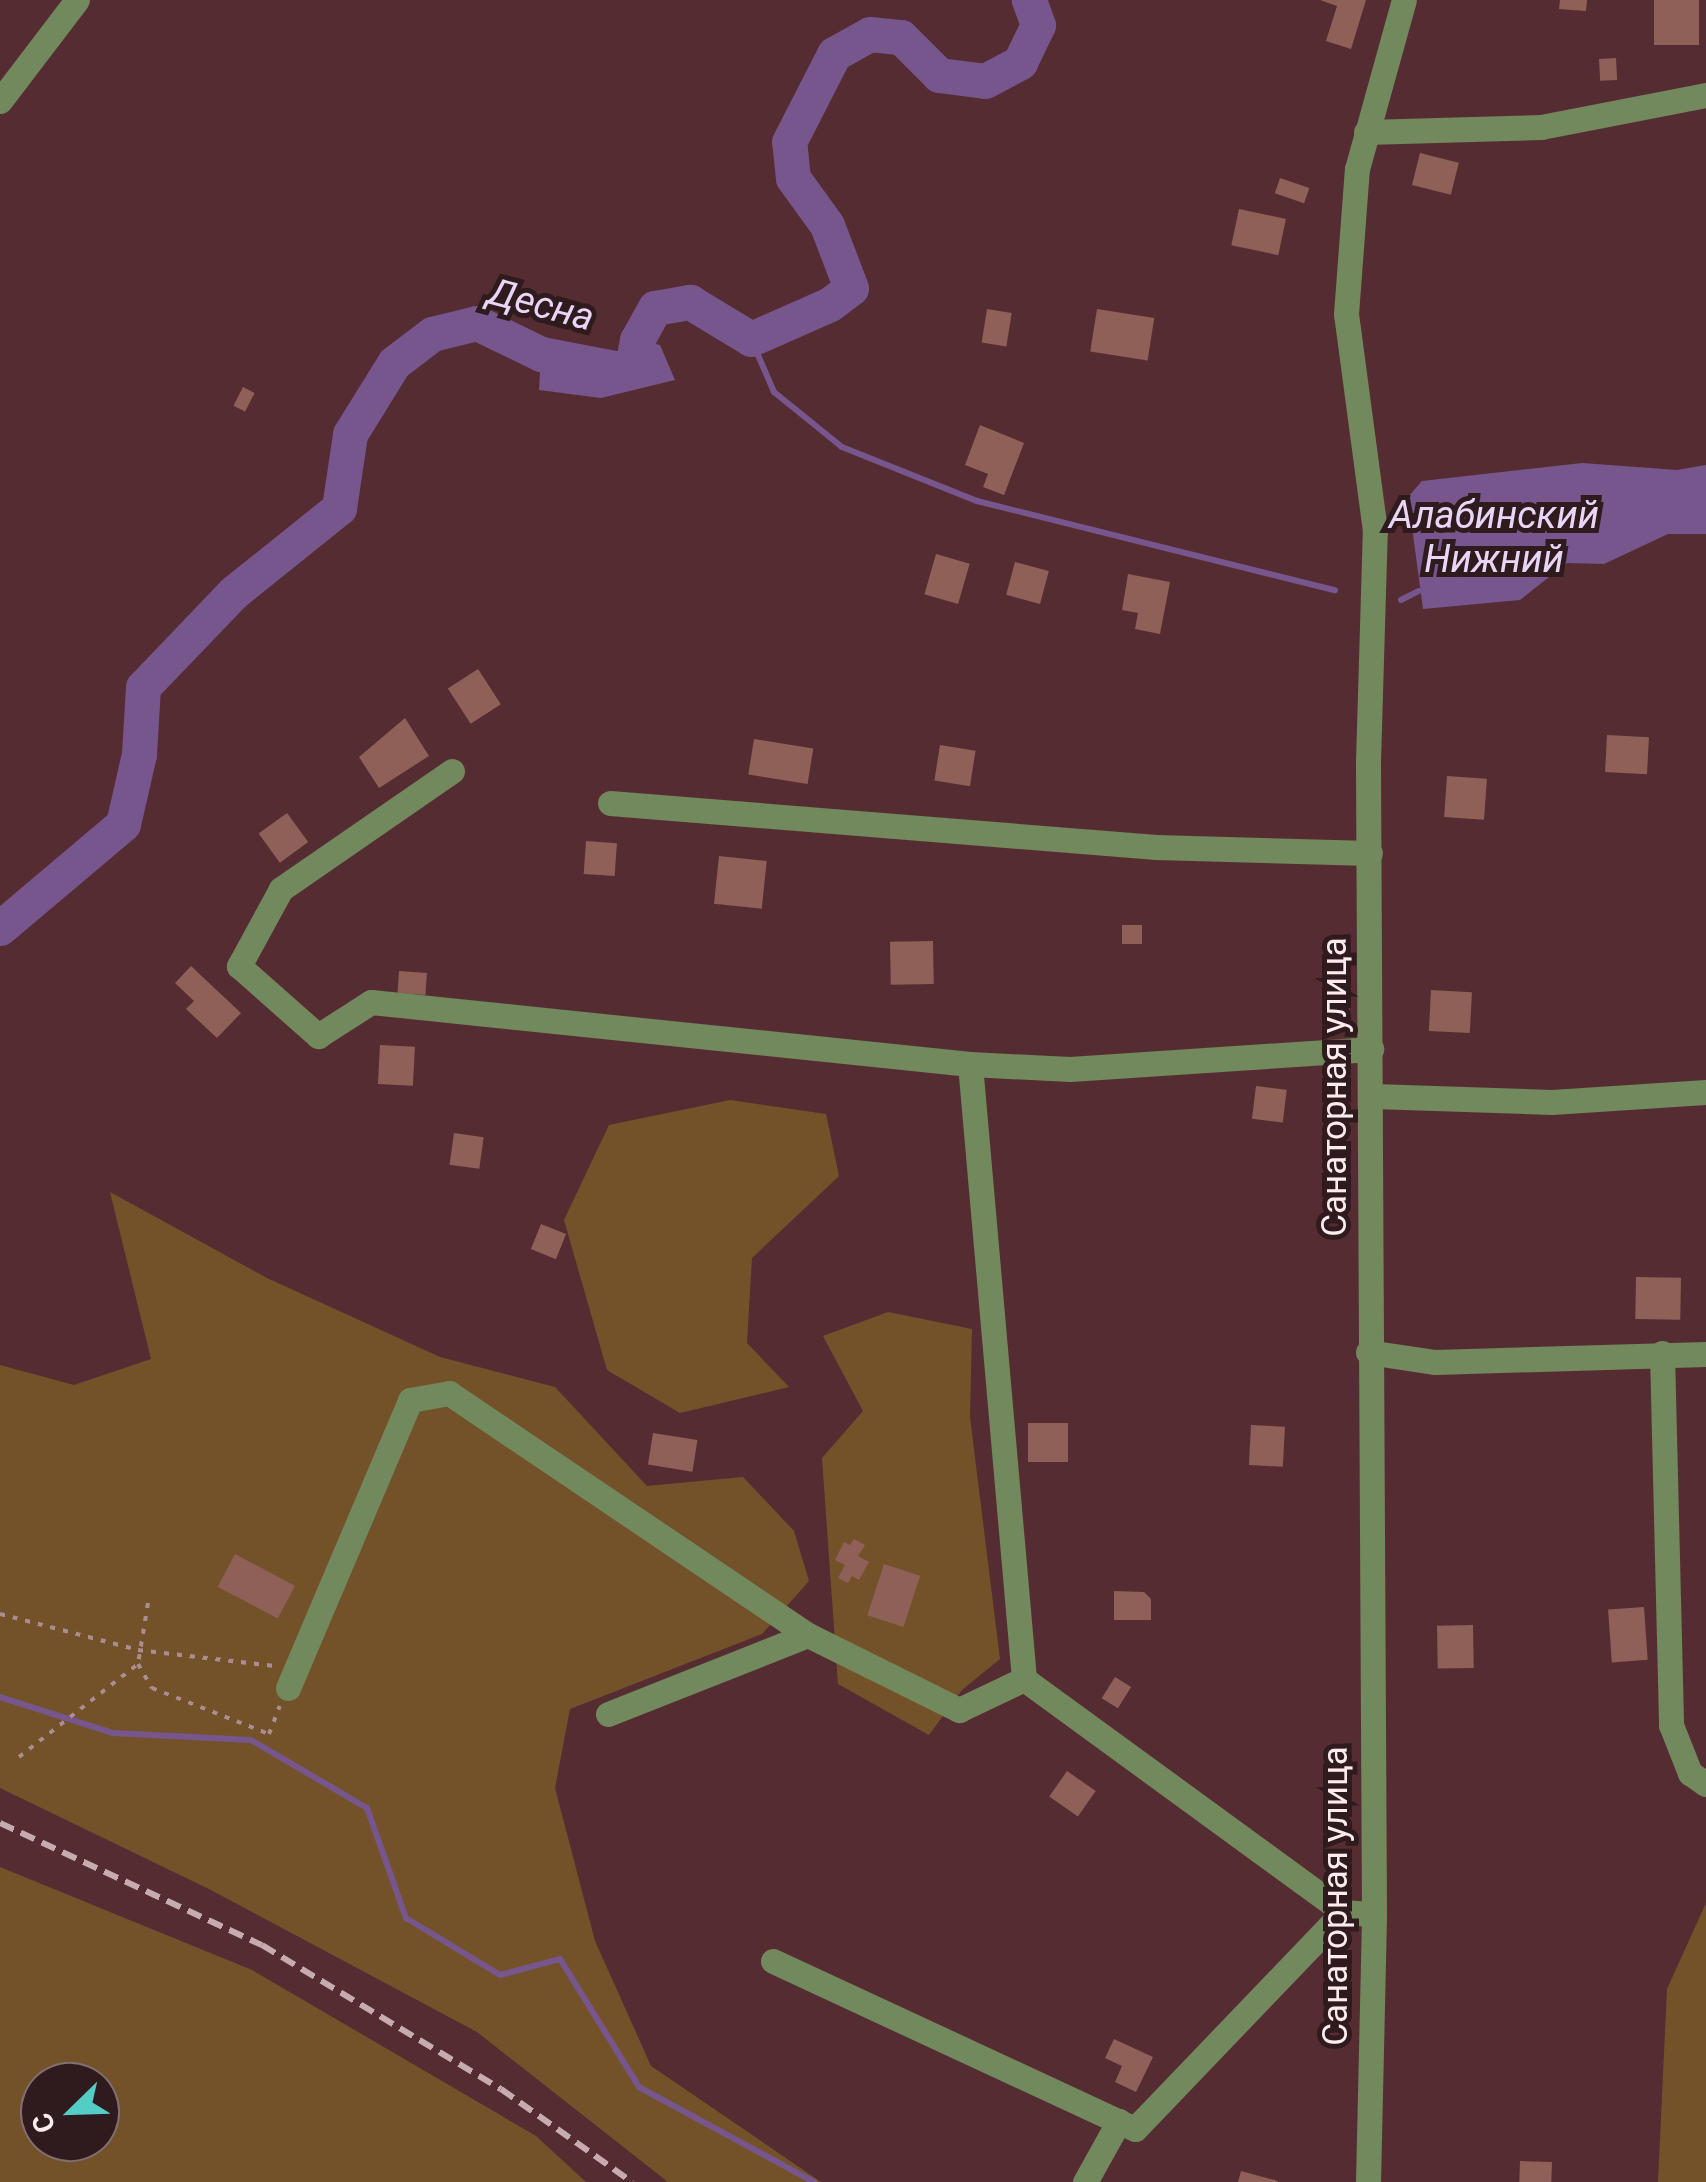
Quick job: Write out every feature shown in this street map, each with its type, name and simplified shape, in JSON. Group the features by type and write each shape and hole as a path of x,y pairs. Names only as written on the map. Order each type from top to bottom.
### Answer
{"street":[{"path":"0,101 77,0"},
{"name":"Санаторная улица","path":"1368,2182 1374,1914 1368,1352 1375,531 1346,314 1357,169 1404,0"},
{"path":"1366,132 1541,126 1706,94"},
{"path":"452,772 281,889 239,966 318,1036 371,1002 970,1064 1070,1068 1371,1049"},
{"path":"610,803 1156,847 1370,853"},
{"path":"970,1064 1024,1679 1343,1912 1374,1914"},
{"path":"1373,1096 1552,1102 1706,1092"},
{"path":"1368,1352 1435,1362 1662,1352 1706,1354"},
{"path":"1662,1352 1672,1725 1690,1772 1706,1784"},
{"path":"292,1678 410,1400 450,1394 808,1635 959,1710 1024,1679"},
{"path":"608,1714 808,1635"},
{"path":"772,1961 1135,2129 1343,1912"},
{"path":"1085,2182 1120,2121"}],"path":[{"path":"0,1614 138,1650 292,1678 269,1734 152,1688 138,1664 138,1650 148,1603"},
{"path":"19,1757 138,1664"}],"shaded area":[{"path":"730,1100 826,1114 839,1176 752,1258 747,1343 789,1387 680,1413 607,1370 564,1220 609,1125"},
{"path":"110,1192 267,1278 440,1357 555,1387 647,1486 743,1477 794,1531 809,1581 762,1634 570,1709 555,1788 595,1941 651,2066 821,2182 668,2182 477,2032 211,1890 0,1788 0,1365 74,1385 151,1359"},
{"path":"888,1312 972,1329 970,1417 1000,1659 962,1690 929,1735 838,1684 822,1458 863,1411 823,1336"},
{"path":"0,1867 252,1970 536,2136 586,2182 0,2182"},
{"path":"1706,1903 1706,2182 1658,2182 1667,1989"}],"water":[{"path":"637,340 660,345 675,380 601,398 539,390 541,354 630,370"},
{"name":"Алабинский Нижний","path":"1582,463 1677,470 1706,465 1706,534 1668,534 1604,564 1567,563 1520,600 1423,609 1408,497 1422,481"}],"building":[{"path":"1320,0 1366,0 1351,49 1326,41 1337,6"},
{"path":"1560,0 1587,0 1586,11 1559,9"},
{"path":"1654,0 1699,0 1699,45 1654,45"},
{"path":"1616,58 1617,80 1600,81 1599,59"},
{"path":"1420,153 1459,163 1451,195 1412,185"},
{"path":"1280,178 1309,188 1304,203 1275,193"},
{"path":"1239,209 1286,219 1278,255 1231,245"},
{"path":"987,309 1012,313 1006,346 982,343"},
{"path":"1097,309 1154,318 1148,361 1090,351"},
{"path":"243,387 255,393 245,412 233,406"},
{"path":"980,425 1024,443 1004,495 983,487 988,474 965,465"},
{"path":"936,554 970,564 958,604 924,594"},
{"path":"1015,562 1049,571 1040,604 1006,595"},
{"path":"1128,574 1170,582 1160,634 1135,629 1138,613 1122,610"},
{"path":"478,669 501,704 471,724 448,689"},
{"path":"405,718 429,756 379,788 359,757"},
{"path":"1607,735 1649,737 1647,774 1605,772"},
{"path":"754,739 813,748 808,784 748,775"},
{"path":"940,745 976,751 970,786 934,781"},
{"path":"1447,776 1487,779 1484,820 1444,817"},
{"path":"287,813 308,842 280,863 259,834"},
{"path":"586,841 617,843 615,876 584,874"},
{"path":"719,856 767,861 762,909 714,904"},
{"path":"1122,925 1142,925 1142,944 1122,944"},
{"path":"933,941 934,984 891,985 890,942"},
{"path":"191,966 241,1013 217,1038 186,1009 194,1001 175,983"},
{"path":"399,971 427,973 425,995 397,993"},
{"path":"1431,990 1472,992 1470,1033 1429,1031"},
{"path":"380,1045 415,1047 413,1086 378,1084"},
{"path":"1256,1086 1287,1090 1283,1123 1252,1119"},
{"path":"454,1133 484,1137 479,1169 450,1165"},
{"path":"541,1224 566,1234 556,1259 531,1249"},
{"path":"1636,1277 1681,1278 1680,1320 1635,1319"},
{"path":"1028,1423 1068,1423 1068,1462 1028,1462"},
{"path":"1251,1425 1285,1427 1283,1467 1249,1465"},
{"path":"653,1433 697,1440 692,1472 648,1465"},
{"path":"854,1539 865,1545 858,1556 869,1562 859,1580 852,1576 848,1583 838,1578 845,1565 835,1560 844,1542 850,1545"},
{"path":"235,1554 295,1586 278,1619 218,1587"},
{"path":"884,1564 920,1576 903,1627 867,1615"},
{"path":"1114,1591 1144,1592 1151,1599 1151,1620 1114,1620"},
{"path":"1644,1607 1648,1660 1612,1662 1608,1610"},
{"path":"1473,1625 1474,1668 1438,1669 1437,1626"},
{"path":"1115,1677 1131,1687 1118,1708 1102,1698"},
{"path":"1067,1771 1096,1791 1078,1816 1049,1796"},
{"path":"1114,2039 1153,2057 1136,2092 1115,2082 1122,2066 1105,2058"},
{"path":"1520,2161 1552,2162 1551,2182 1519,2182"},
{"path":"1241,2171 1278,2181 1278,2182 1238,2182"}],"waterway":[{"name":"Десна","path":"0,928 123,824 139,754 143,687 233,593 339,508 350,434 394,363 432,334 477,323 541,354 631,371 637,340 655,308 690,302 751,339 830,304 851,288 827,225 793,178 789,142 834,54 870,34 901,37 939,75 985,81 1020,62 1038,25 1029,0"},
{"path":"751,339 774,392 842,447 977,501 1335,590"},
{"path":"1401,600 1419,591"},
{"path":"0,1697 113,1733 251,1740 367,1808 406,1918 500,1975 560,1959 639,2087 814,2182"}],"railway":[{"path":"0,1823 262,1945 501,2089 632,2182"}]}
